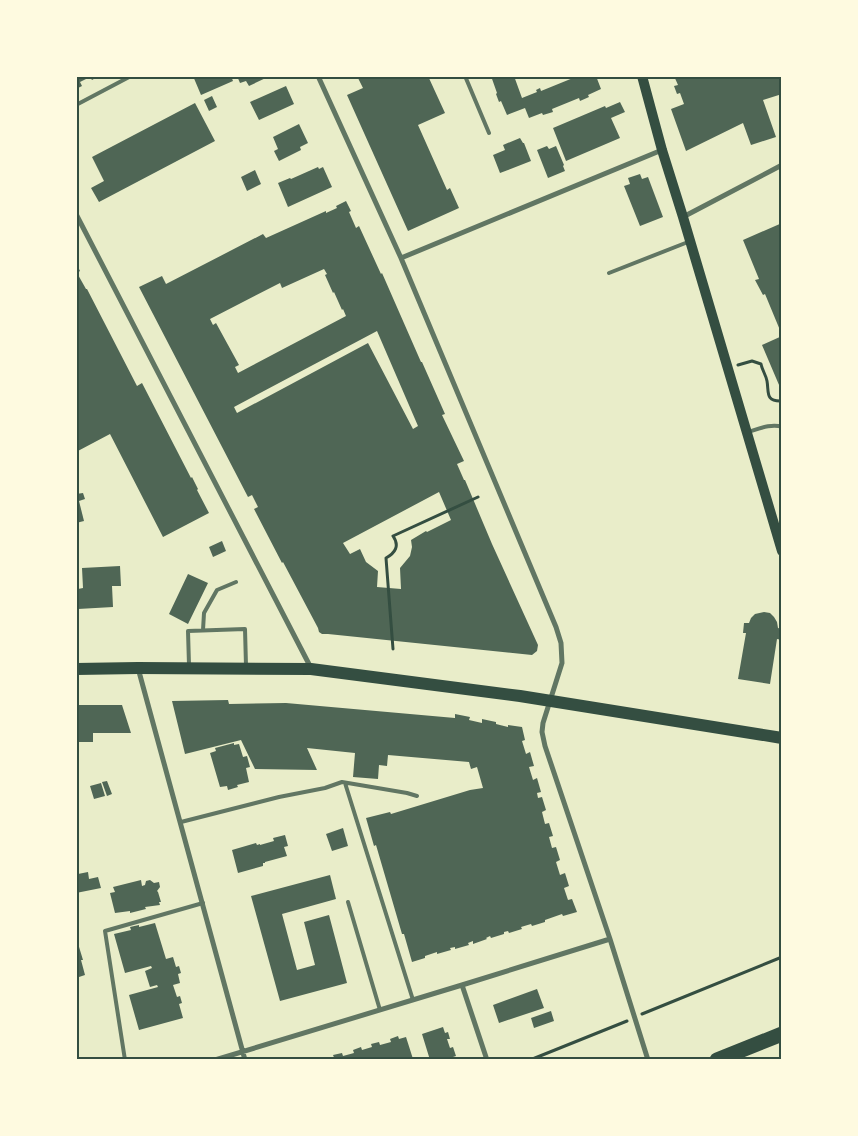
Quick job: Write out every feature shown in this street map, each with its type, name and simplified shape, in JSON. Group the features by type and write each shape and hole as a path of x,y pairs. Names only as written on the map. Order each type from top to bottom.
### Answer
{"highway":[{"path":"718,1060 782,1034"}],"main road":[{"path":"642,76 662,150 782,551"},
{"path":"76,669 311,669 550,701 782,738"}],"street":[{"path":"318,76 401,258 556,627 561,643 562,663 543,723 542,732 648,1060"},
{"path":"401,258 662,150"},
{"path":"683,217 782,165"},
{"path":"77,216 311,669"},
{"path":"138,668 245,1060"},
{"path":"215,1060 610,939"},
{"path":"462,985 486,1057"}],"lane":[{"path":"76,105 131,76"},
{"path":"465,76 489,132"},
{"path":"609,273 690,242"},
{"path":"747,432 779,425 782,427"},
{"path":"203,630 204,613 217,590 236,582"},
{"path":"189,668 188,631 244,629 246,668"},
{"path":"181,822 280,797 325,788 342,782 417,796"},
{"path":"345,783 413,1000"},
{"path":"348,902 380,1010"},
{"path":"125,1060 105,931 203,903"}],"path":[{"path":"738,366 752,362 761,364 767,380 767,390 770,398 773,401 782,402"},
{"path":"393,649 386,558 391,555 397,546 393,536 478,497"},
{"path":"530,1060 782,957"}],"building":[{"path":"76,76 99,76 92,80 90,77 80,82 82,86 76,89"},
{"path":"193,76 231,76 233,81 201,95"},
{"path":"237,76 270,76 249,86 246,81 240,83"},
{"path":"357,76 428,76 445,113 418,125 447,190 450,188 459,208 408,231 347,95 363,88"},
{"path":"491,76 514,76 522,98 537,92 536,90 540,88 541,91 573,78 572,76 596,76 601,89 580,101 579,98 552,109 553,112 543,115 542,113 529,118 525,108 507,115 501,101 499,102"},
{"path":"674,76 782,76 782,94 763,100 776,137 751,145 743,123 686,151 671,109 684,104 680,93 677,94 674,86 678,85"},
{"path":"286,86 294,104 259,120 250,102"},
{"path":"212,96 217,107 209,111 204,100"},
{"path":"620,102 625,112 611,118 620,138 566,161 553,128 605,106 606,108"},
{"path":"195,103 215,141 99,202 91,188 104,181 92,157"},
{"path":"299,124 308,143 300,147 301,150 279,161 274,151 278,149 273,137"},
{"path":"520,138 531,161 500,173 493,155 505,150 503,145"},
{"path":"547,146 549,149 556,146 565,171 548,178 537,150"},
{"path":"318,167 319,169 323,167 332,187 288,207 278,183"},
{"path":"255,170 261,184 247,191 241,177"},
{"path":"640,174 642,179 648,177 663,217 640,226 624,186 630,184 628,178"},
{"path":"346,201 356,228 359,226 382,273 445,414 442,415 464,461 457,464 538,645 537,651 532,655 322,634 319,632 254,509 258,507 252,495 248,497 139,287 162,276 166,284 263,234 266,238 326,211 326,213 337,208 336,206","holes":["324,269 333,293 346,316 238,373 235,367 239,365 216,323 213,325 210,319 280,283 282,288","377,331 418,426 413,429 368,343 237,413 234,407","439,492 451,520 411,540 410,556 400,568 401,589 377,587 378,571 366,562 360,549 350,554 343,543"]},
{"path":"782,223 782,335 765,294 763,295 755,280 759,279 743,240"},
{"path":"76,263 80,271 77,273 137,386 142,383 209,513 163,537 110,434 76,452"},
{"path":"782,336 782,392 762,345"},
{"path":"83,493 85,499 79,501 84,521 76,523 76,494"},
{"path":"222,541 226,551 213,557 209,547"},
{"path":"120,566 121,586 112,586 113,607 78,609 78,589 83,588 82,568"},
{"path":"188,574 208,583 188,624 169,614"},
{"path":"770,613 777,622 778,628 782,629 782,640 777,639 770,684 738,679 746,633 743,633 744,623 749,623 755,614"},
{"path":"228,700 229,704 286,703 455,718 455,714 470,717 469,720 482,723 482,719 508,727 508,725 522,727 525,740 522,741 526,754 530,752 534,766 529,767 533,780 537,778 541,792 537,793 538,798 542,797 546,810 542,812 545,824 549,823 553,836 549,837 552,848 556,847 560,860 556,862 560,875 565,873 569,886 564,888 568,900 572,899 577,912 563,916 562,914 545,920 545,922 521,927 522,929 509,933 508,931 504,932 504,934 491,938 490,936 473,944 473,941 468,943 469,945 455,949 455,947 450,948 451,950 437,954 437,952 412,962 366,818 390,812 391,814 470,790 483,788 477,767 471,769 469,762 388,755 387,766 379,765 378,779 353,777 355,753 307,748 317,770 255,769 241,740 185,754 172,701"},
{"path":"76,705 122,705 131,733 93,733 93,742 76,742"},
{"path":"234,743 234,745 239,744 243,757 247,756 250,767 246,768 249,782 228,790 227,786 220,787 210,753 216,751 215,748"},
{"path":"107,781 112,794 107,796 102,782"},
{"path":"101,783 105,796 94,799 90,786"},
{"path":"343,828 348,846 332,851 326,834"},
{"path":"285,835 288,846 284,847 287,856 265,862 263,866 238,873 232,850 256,843 260,845 274,841 273,838"},
{"path":"76,870 78,874 88,872 89,879 98,877 101,888 76,893"},
{"path":"330,875 336,899 282,914 297,970 315,965 304,922 329,915 347,983 280,1001 251,896"},
{"path":"141,880 142,886 145,885 146,881 150,880 154,883 159,882 160,887 157,891 161,902 159,902 160,905 145,907 146,909 130,913 130,911 115,913 110,893 115,892 113,887"},
{"path":"155,923 166,959 173,957 176,967 179,966 181,973 178,974 180,983 173,985 177,997 180,996 182,1003 179,1004 183,1018 139,1030 129,995 158,987 157,985 150,987 145,971 152,968 151,966 125,973 114,934 131,930 130,927"},
{"path":"76,937 83,960 81,960 85,975 76,978"},
{"path":"537,989 544,1008 499,1023 493,1005"},
{"path":"551,1011 554,1021 534,1028 531,1018"},
{"path":"443,1027 445,1033 448,1032 450,1039 447,1039 450,1048 453,1047 456,1056 453,1057 454,1060 430,1060 422,1034"},
{"path":"398,1036 399,1039 406,1037 413,1059 335,1060 333,1055 342,1053 343,1056 354,1053 353,1050 361,1047 362,1050 372,1047 371,1044 379,1042 380,1045 391,1042 390,1039"}]}
